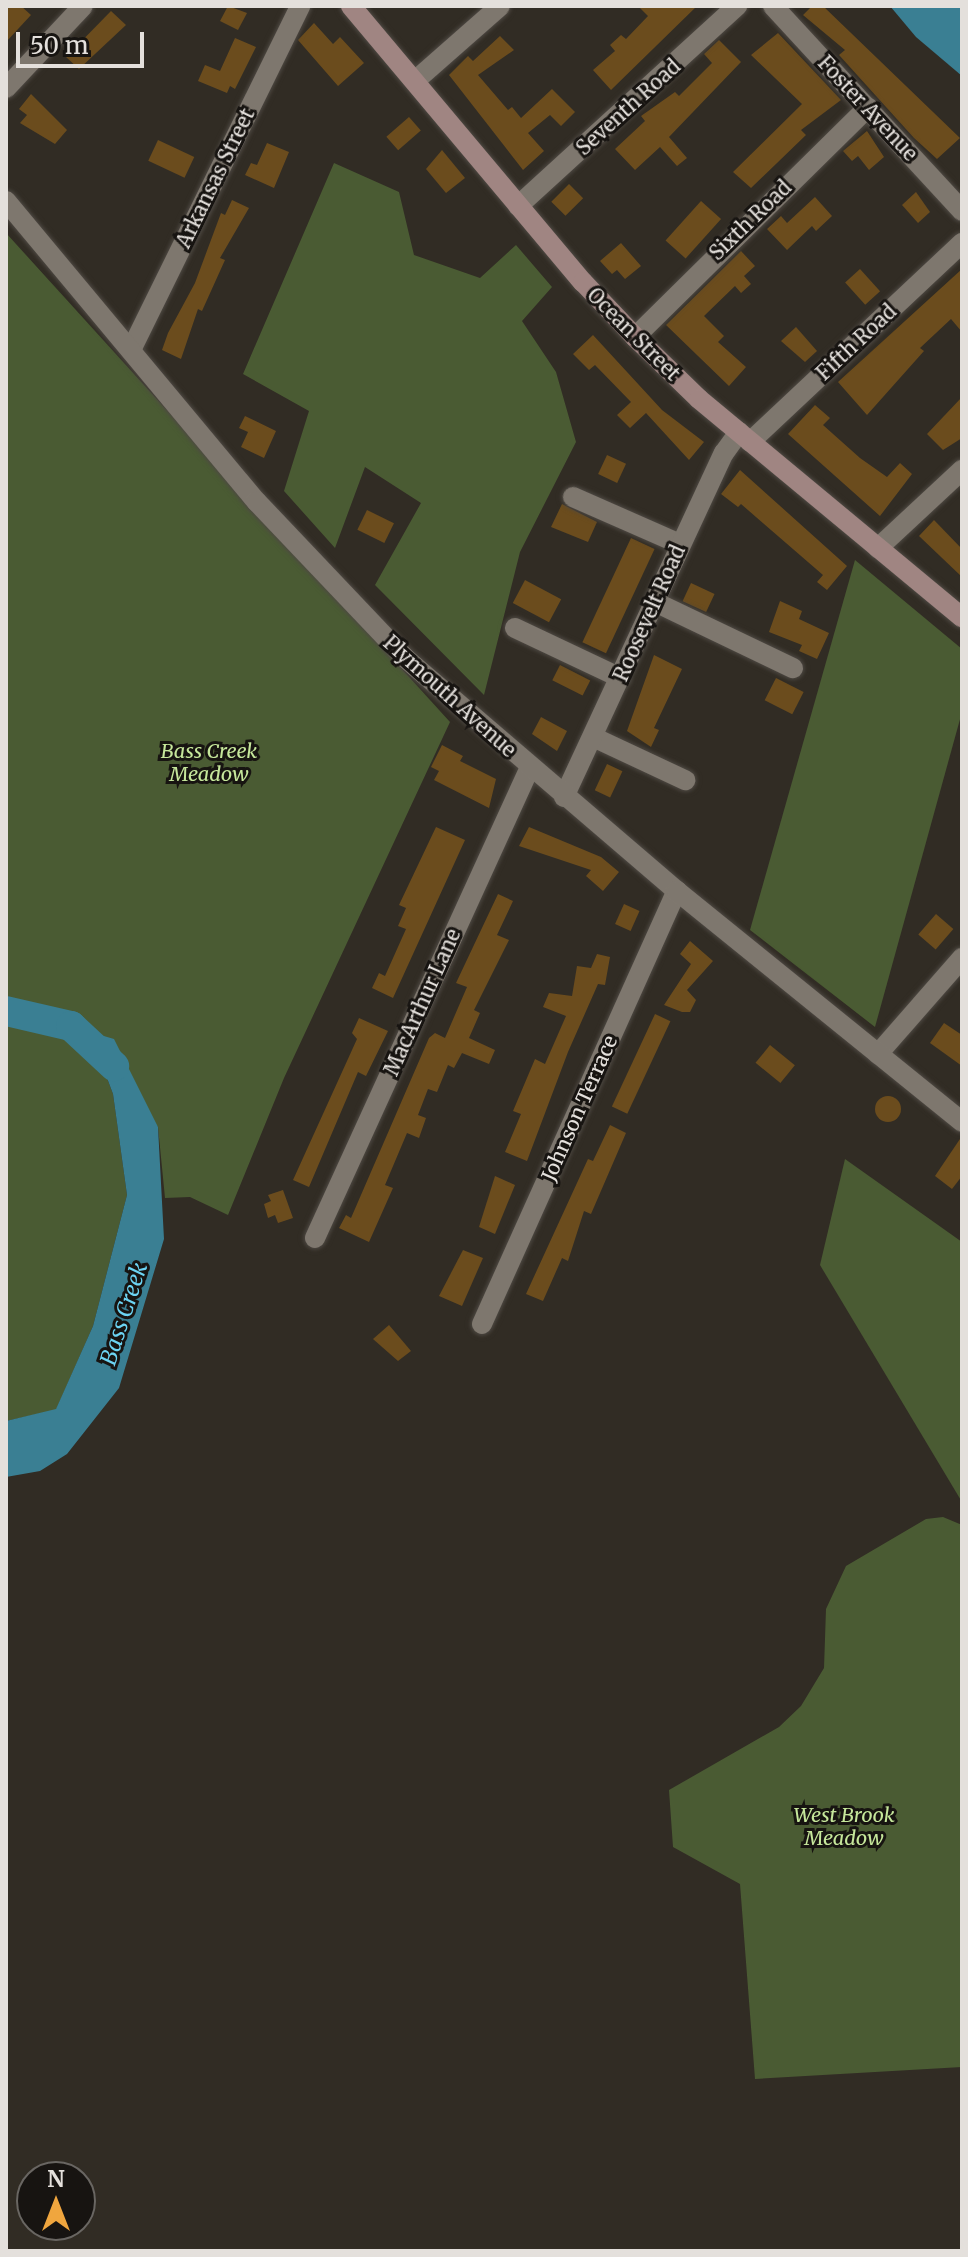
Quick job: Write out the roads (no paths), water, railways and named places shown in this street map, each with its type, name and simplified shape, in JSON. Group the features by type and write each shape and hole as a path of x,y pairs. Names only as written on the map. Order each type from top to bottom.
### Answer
{"main road":[{"name":"Ocean Street","path":"351,6 518,206 635,337 745,437 962,617"}],"street":[{"path":"6,88 83,6"},
{"name":"Arkansas Street","path":"131,350 300,6"},
{"path":"415,81 500,6"},
{"name":"Seventh Road","path":"518,206 737,6"},
{"name":"Foster Avenue","path":"773,6 962,211"},
{"name":"Sixth Road","path":"635,337 868,107"},
{"name":"Plymouth Avenue","path":"6,201 307,557 404,657 564,797 962,1122"},
{"name":"Fifth Road","path":"745,437 962,243"},
{"name":"Roosevelt Road","path":"564,797 724,453 745,437"},
{"path":"878,548 962,470"},
{"path":"573,497 680,544"},
{"path":"655,602 793,668"},
{"path":"515,628 621,678"},
{"path":"593,737 685,780"},
{"name":"MacArthur Lane","path":"315,1238 530,767"},
{"name":"Johnson Terrace","path":"482,1324 677,891"},
{"path":"878,1054 962,958"}],"water":[{"path":"890,6 962,6 962,76 916,37"},
{"path":"97,1034 114,1039 158,1127 164,1239 119,1388 67,1454 40,1471 6,1477 6,1421 56,1409 93,1326 127,1195 113,1094 104,1070 79,1044"}],"waterway":[{"name":"Bass Creek","path":"6,1011 71,1026 114,1066"}],"park label":[{"name":"Bass Creek Meadow","path":"209,762"},
{"name":"West Brook Meadow","path":"844,1826"}]}
